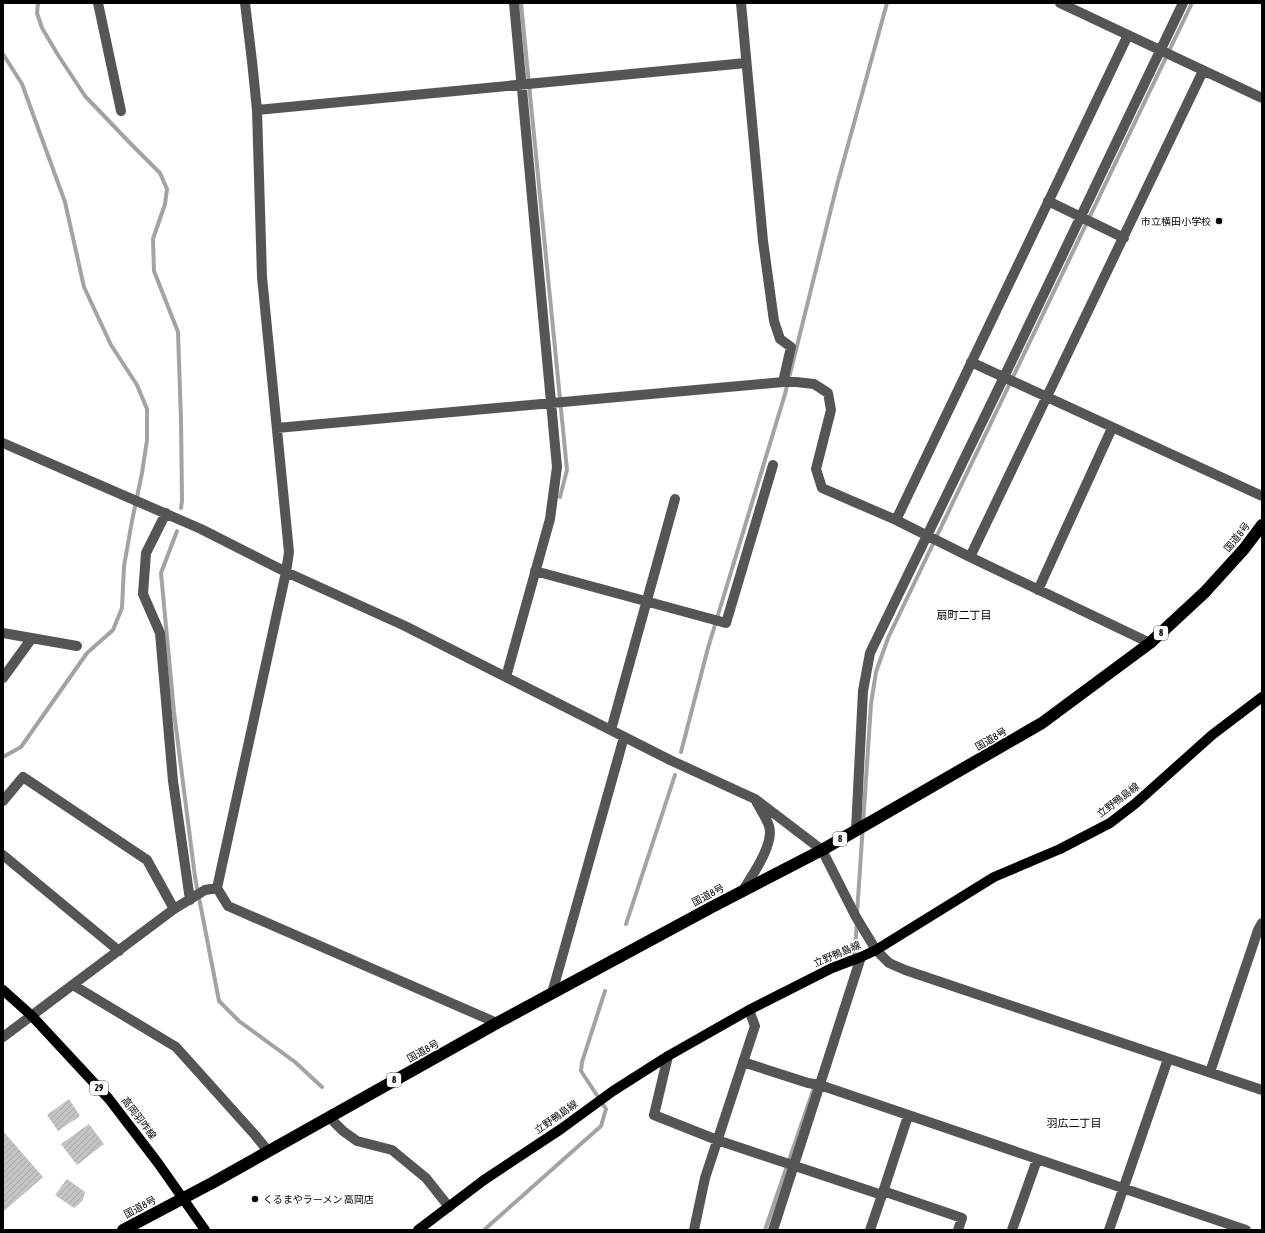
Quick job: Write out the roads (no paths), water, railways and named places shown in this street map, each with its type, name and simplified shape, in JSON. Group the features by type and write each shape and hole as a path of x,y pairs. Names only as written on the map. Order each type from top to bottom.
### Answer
{"highway":[{"name":"国道8号","path":"126,1229 268,1152 552,993 822,850 1042,723 1150,643 1205,592 1244,549 1262,525"}],"main road":[{"name":"立野鴨島線","path":"418,1230 484,1180 613,1091 668,1056 749,1010 832,968 876,950 994,877 1060,849 1110,823 1136,804 1212,735 1262,697"},
{"name":"高岡羽咋線","path":"3,990 32,1016 109,1099 205,1230"}],"street":[{"path":"98,3 121,111"},
{"path":"245,3 257,110 262,277 289,552 286,572 217,888 228,906 497,1023"},
{"path":"506,677 550,519 557,467 557,402 528,84 514,3"},
{"path":"741,3 758,168 763,241 774,321 780,339 791,347 783,382"},
{"path":"1060,3 1262,98"},
{"path":"856,830 863,691 870,653 1183,3"},
{"path":"896,520 1128,35"},
{"path":"257,110 746,63"},
{"path":"970,557 1048,398 1203,71"},
{"path":"1048,201 1124,238"},
{"path":"971,362 1262,496"},
{"path":"277,428 783,382 814,384 828,394 831,410 816,469 822,488 896,520 1150,643"},
{"path":"1038,590 1112,428"},
{"path":"3,443 201,529 286,572 405,626 670,760 755,799 822,850 856,917 876,950 889,963 905,970 1262,1090"},
{"path":"535,571 726,623 773,465"},
{"path":"611,730 676,499"},
{"path":"166,513 146,554 143,594 160,633 172,781 190,900"},
{"path":"3,633 77,646"},
{"path":"3,678 32,638"},
{"path":"552,993 624,737"},
{"path":"3,801 23,777 147,860 174,909"},
{"path":"742,892 757,868 769,837 770,827 755,799"},
{"path":"3,855 119,950"},
{"path":"3,1037 174,909 205,890 217,888"},
{"path":"1210,1072 1250,947 1258,927"},
{"path":"773,1230 788,1164 861,957"},
{"path":"73,985 176,1047 255,1134 268,1152"},
{"path":"694,1230 705,1178 755,1026 749,1010"},
{"path":"668,1056 654,1115 717,1140 788,1164 962,1218 958,1230"},
{"path":"1112,1229 1168,1059"},
{"path":"744,1062 815,1084 1246,1230"},
{"path":"870,1230 908,1116"},
{"path":"329,1117 343,1131 357,1141 392,1150 426,1178 449,1207"},
{"path":"1012,1230 1036,1160"}],"waterway":[{"path":"38,3 37,13 42,28 85,96 160,173 167,189 165,204 153,239 154,271 178,332 181,420 181,508"},
{"path":"521,3 567,470 560,497"},
{"path":"681,752 708,648 785,394 837,185 887,3"},
{"path":"857,914 871,704 876,672 888,638 1192,3"},
{"path":"3,54 22,84 65,202 84,287 111,345 137,385 147,409 147,440 124,566 122,608 113,630 87,653 21,747 3,757"},
{"path":"177,531 161,573 174,712 195,877 219,1001 239,1021 295,1062 322,1087"},
{"path":"626,924 675,775"},
{"path":"854,958 857,923"},
{"path":"484,1230 601,1126 606,1109 581,1071 582,1062 605,991"},
{"path":"765,1230 815,1085"}],"place":[{"name":"市立横田小学校","path":"1219,221"},
{"name":"くるまやラーメン 高岡店","path":"255,1199"}],"district":[{"name":"扇町二丁目","path":"964,615"},
{"name":"羽広二丁目","path":"1074,1123"}]}
